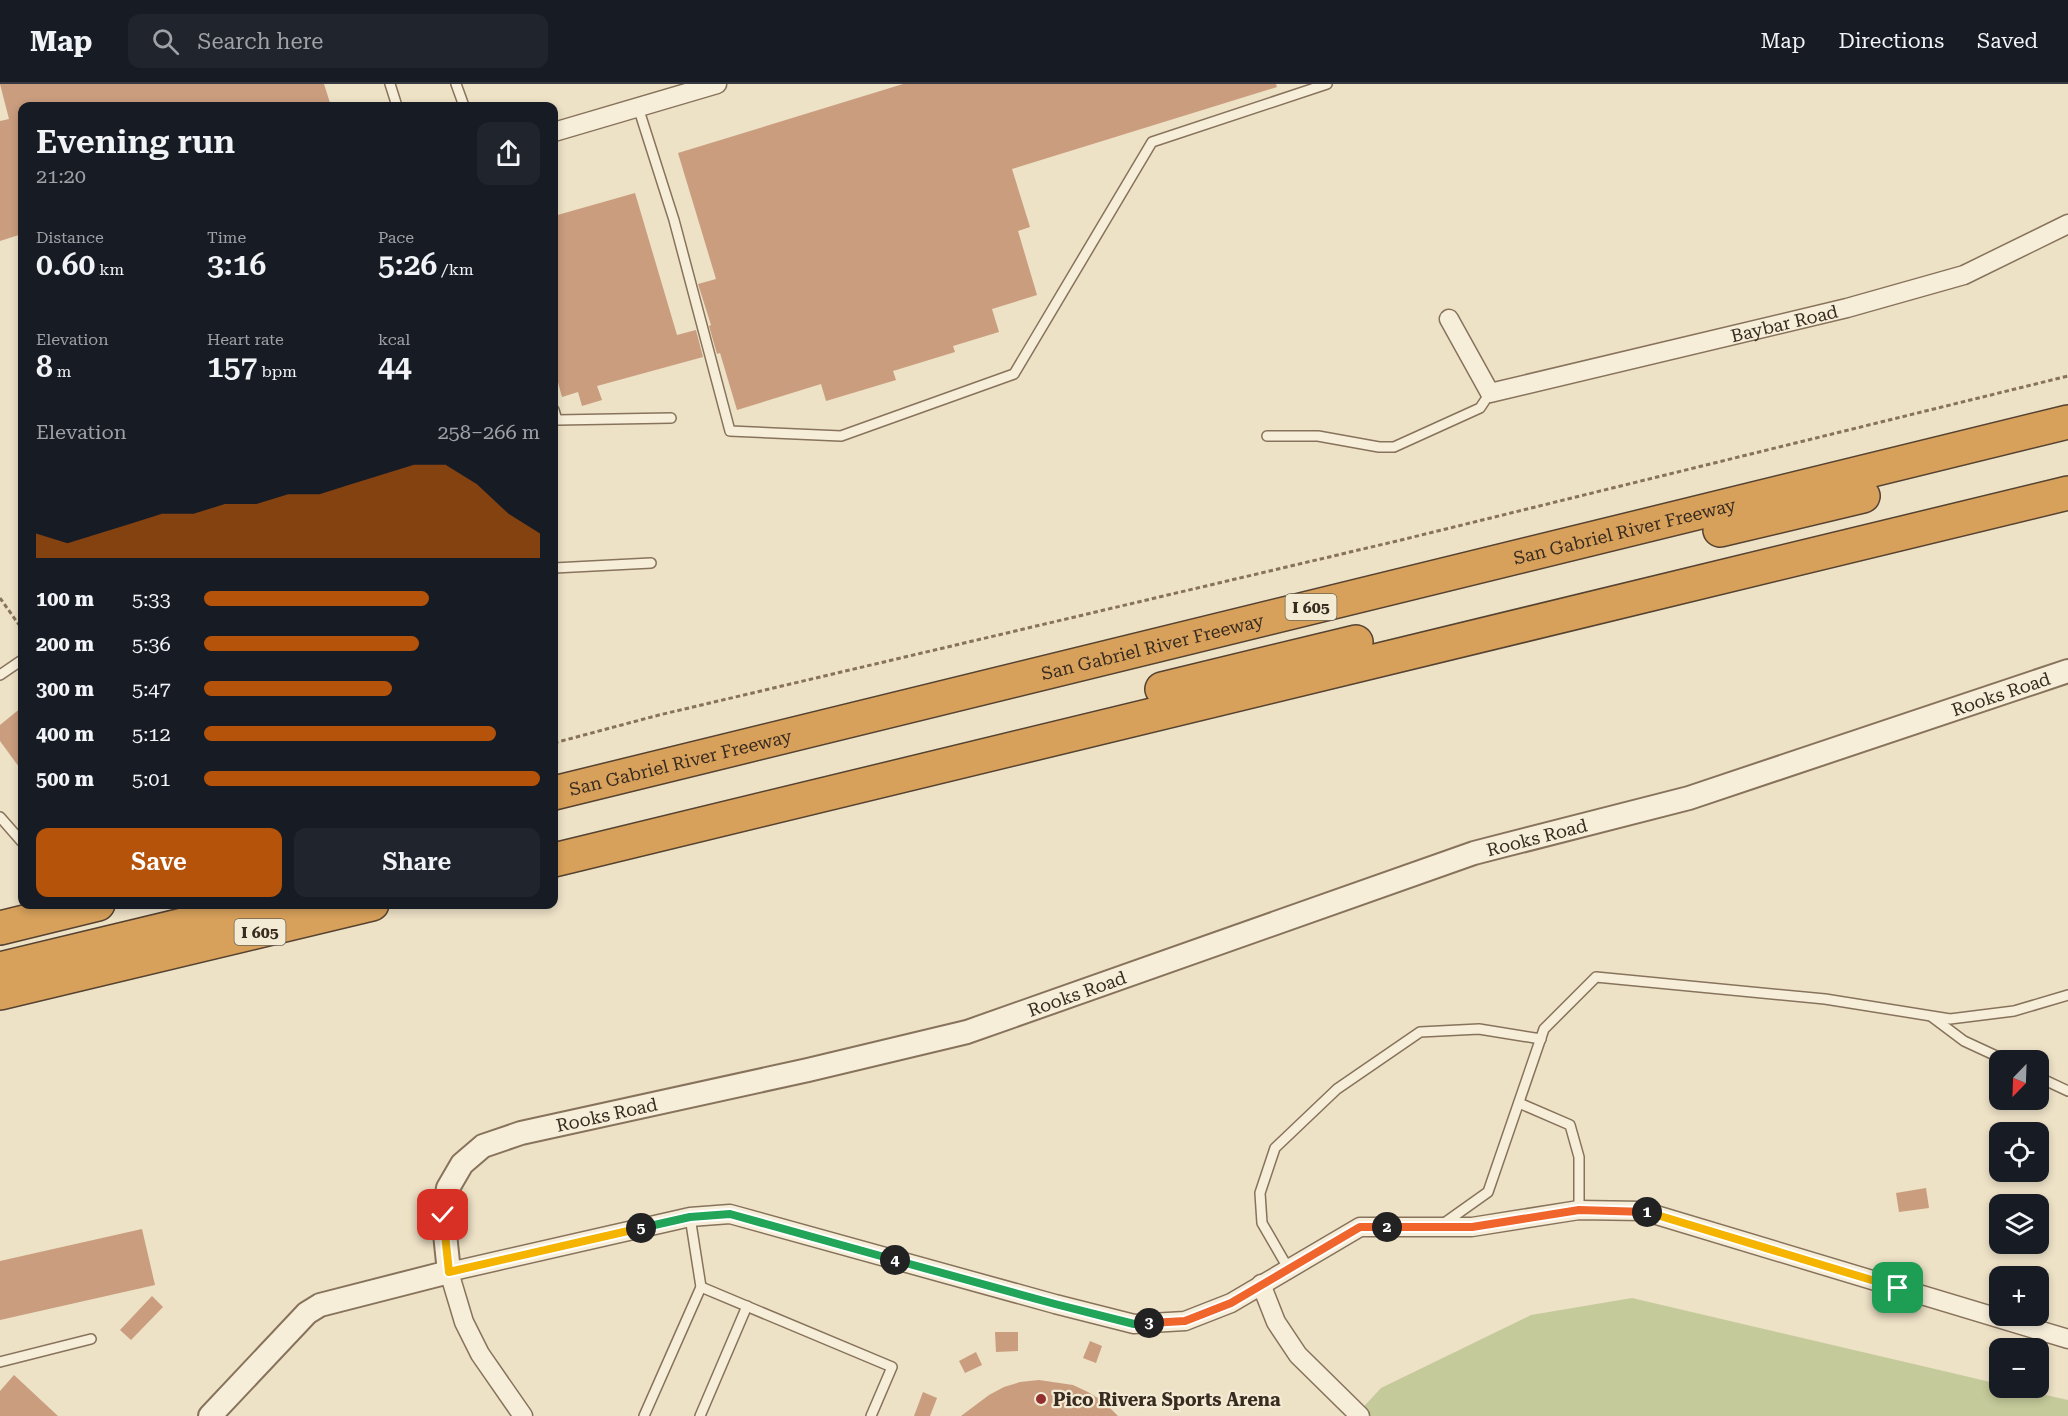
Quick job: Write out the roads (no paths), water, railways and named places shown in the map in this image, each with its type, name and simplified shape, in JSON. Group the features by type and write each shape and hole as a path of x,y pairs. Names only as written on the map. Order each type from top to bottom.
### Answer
{"highway":[{"name":"San Gabriel River Freeway","path":"558,792 2068,422"},
{"path":"558,812 1589,561 1788,515 2068,444"},
{"path":"558,836 2068,471"},
{"path":"558,859 2068,493"},
{"path":"0,928 78,909"},
{"path":"0,952 171,909"},
{"path":"0,969 249,909"},
{"name":"I 605","path":"0,993 352,909"},
{"path":"0,1005 148,959"}],"street":[{"path":"558,131 707,85"},
{"name":"Baybar Road","path":"1490,393 1847,308 1964,275 2068,224"},
{"path":"1449,319 1490,393"},
{"name":"Rooks Road","path":"449,1272 443,1215 448,1188 462,1164 483,1146 521,1133 808,1070 967,1032 1474,853 1689,798 2068,670"},
{"path":"210,1416 307,1313 320,1305 449,1272 690,1217 730,1214 1134,1324 1185,1321 1231,1303 1360,1227 1472,1227 1579,1210 1643,1211 2068,1339"},
{"path":"449,1272 464,1322 480,1354 523,1416"},
{"path":"1261,1284 1280,1329 1298,1355 1360,1416"}],"lane":[{"path":"390,84 396,102"},
{"path":"456,84 463,102"},
{"path":"638,107 674,220 730,431 840,436 1014,374 1152,142 1327,84"},
{"path":"1267,436 1318,436 1379,447 1394,447 1480,408 1490,393"},
{"path":"558,420 671,418"},
{"path":"558,568 651,563"},
{"path":"0,675 18,663"},
{"path":"0,817 18,837"},
{"path":"1439,1227 1488,1192 1544,1029 1596,978 1825,999 1950,1019 2014,1011 2068,995"},
{"path":"1931,1017 1964,1041 1989,1053"},
{"path":"1288,1268 1262,1223 1260,1193 1275,1148 1337,1089 1420,1032 1479,1029 1541,1039"},
{"path":"2049,1082 2068,1091"},
{"path":"1519,1102 1570,1125 1579,1157 1579,1210"},
{"path":"644,1416 701,1287 690,1217"},
{"path":"701,1287 892,1366 871,1416"},
{"path":"700,1416 747,1306"},
{"path":"0,1362 90,1339"}],"place":[{"name":"Pico Rivera Sports Arena","path":"1041,1399"}]}
